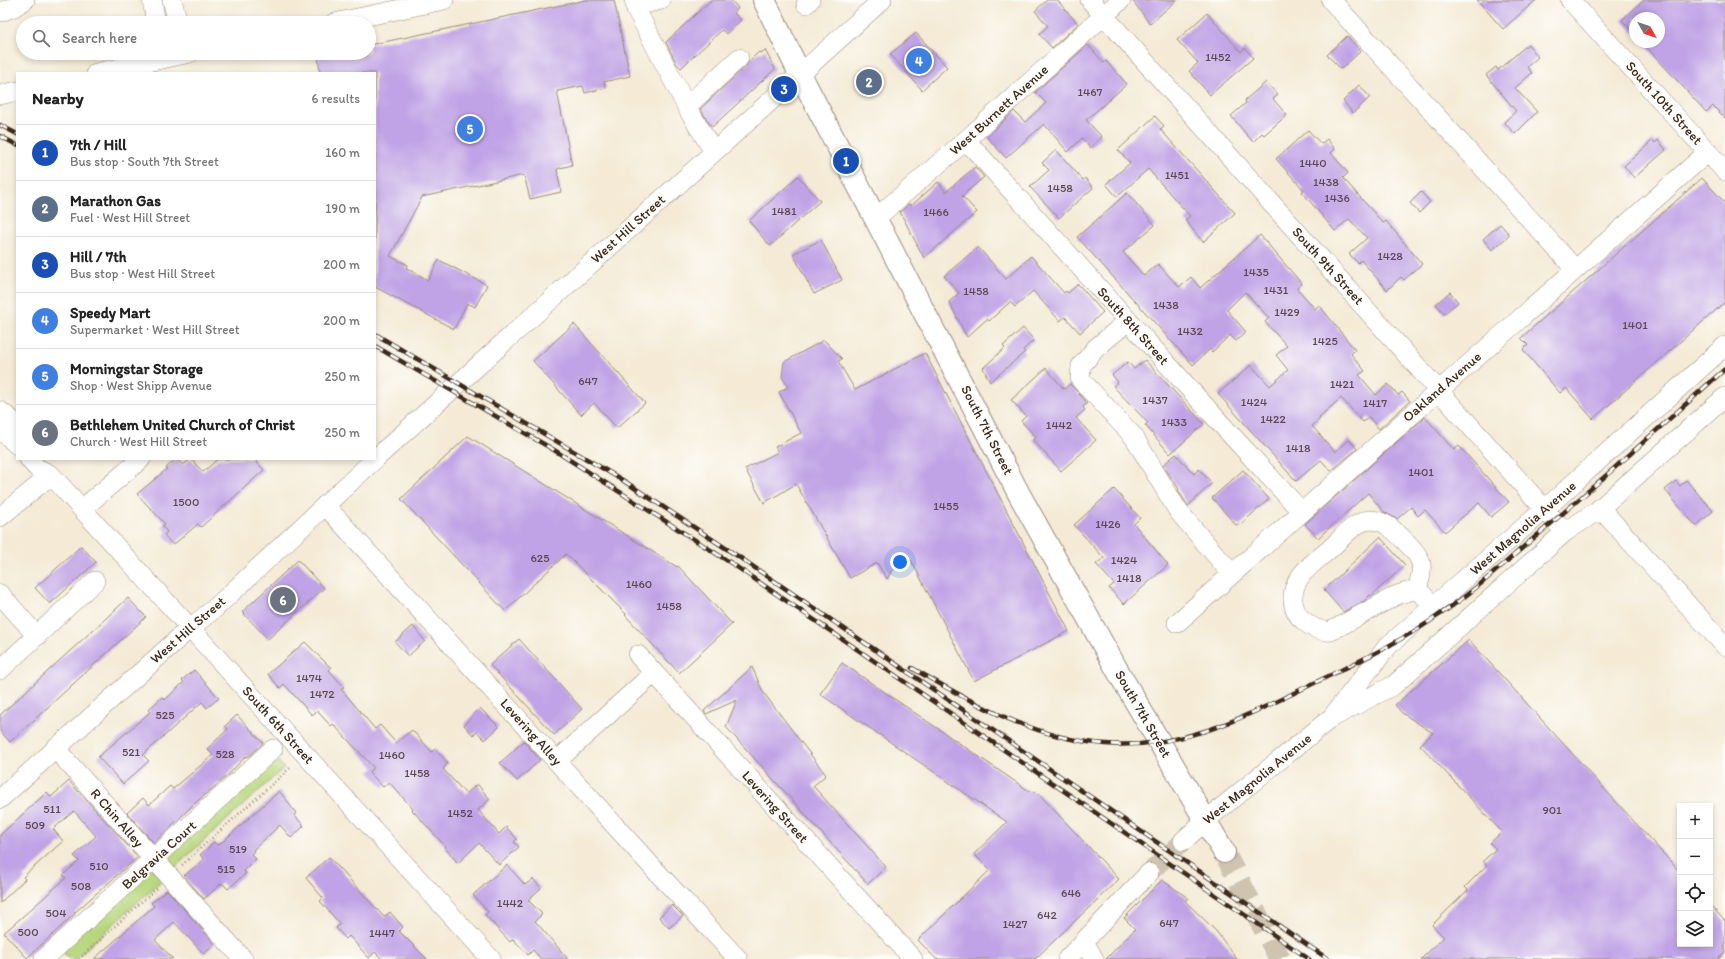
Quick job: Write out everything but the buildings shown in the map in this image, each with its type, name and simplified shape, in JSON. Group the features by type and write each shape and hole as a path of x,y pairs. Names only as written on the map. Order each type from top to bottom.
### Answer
{"main road":[{"name":"South 7th Street","path":"764,0 800,74 1019,494 1120,675 1224,852"}],"street":[{"path":"0,12 14,7 25,0"},
{"path":"152,0 155,16"},
{"path":"172,0 176,16"},
{"path":"357,16 389,6 444,0"},
{"path":"661,0 634,3 687,106 714,152"},
{"name":"West Hill Street","path":"376,458 882,0"},
{"name":"South 9th Street","path":"1090,0 1566,532"},
{"name":"West Burnett Avenue","path":"876,218 966,140 1121,0"},
{"path":"1331,0 1576,269"},
{"name":"South 10th Street","path":"1570,0 1725,171"},
{"path":"687,106 739,58"},
{"path":"100,72 146,60"},
{"path":"0,95 16,91"},
{"name":"South 8th Street","path":"966,140 1301,511"},
{"name":"Oakland Avenue","path":"1177,623 1301,511 1708,152"},
{"path":"1128,321 1096,348 1081,366 1080,379 1134,438 1178,511 1232,574"},
{"name":"West Magnolia Avenue","path":"1331,718 1388,646 1545,510 1725,346"},
{"name":"West Magnolia Avenue","path":"1183,841 1205,821 1331,718 1394,685 1566,532 1600,508 1725,397"},
{"path":"0,411 16,423"},
{"path":"0,429 16,445"},
{"name":"South 6th Street","path":"30,460 37,468 50,467 65,491 491,959"},
{"path":"82,509 140,460"},
{"name":"West Hill Street","path":"0,799 190,628 214,609 374,460"},
{"path":"3,509 50,467"},
{"name":"Levering Alley","path":"325,505 557,762 738,959"},
{"path":"1600,508 1725,646"},
{"path":"1368,520 1378,521 1391,527 1411,546 1422,564 1423,574 1417,589 1397,595 1331,631 1323,632 1302,620 1296,612 1292,601 1293,590 1300,577 1354,526 1368,520"},
{"path":"0,670 95,581"},
{"path":"1417,589 1434,606"},
{"path":"0,594 37,636"},
{"name":"Levering Street","path":"638,655 912,959"},
{"path":"557,762 654,673"},
{"name":"R Chin Alley","path":"55,748 243,959"},
{"name":"Belgravia Court","path":"44,959 154,860 273,749"},
{"path":"1067,959 1149,873"},
{"path":"1084,941 1094,959"}],"path":[{"path":"79,959 290,768"}],"green space":[{"path":"272,754 284,768 174,868 162,854"},
{"path":"150,866 162,880 75,959 70,959 59,948"}],"tunnel":[{"path":"1149,873 1183,841"},
{"path":"1224,852 1280,959"}],"railway":[{"path":"0,125 16,133"},
{"path":"0,136 16,144"},
{"path":"376,335 624,481 739,557 1328,959"},
{"path":"376,347 554,450 731,563 1309,959"},
{"path":"912,668 958,694 1005,717 1029,727 1079,741 1106,744 1157,742 1181,738 1228,723 1273,703 1369,656 1405,637 1451,607 1485,580 1578,500 1725,369"}],"place":[{"name":"Speedy Mart","path":"919,61"},
{"name":"Marathon Gas","path":"869,82"},
{"name":"Hill / 7th","path":"784,89"},
{"name":"Morningstar Storage","path":"470,129"},
{"name":"7th / Hill","path":"846,161"},
{"name":"Bethlehem United Church of Christ","path":"283,600"}]}
